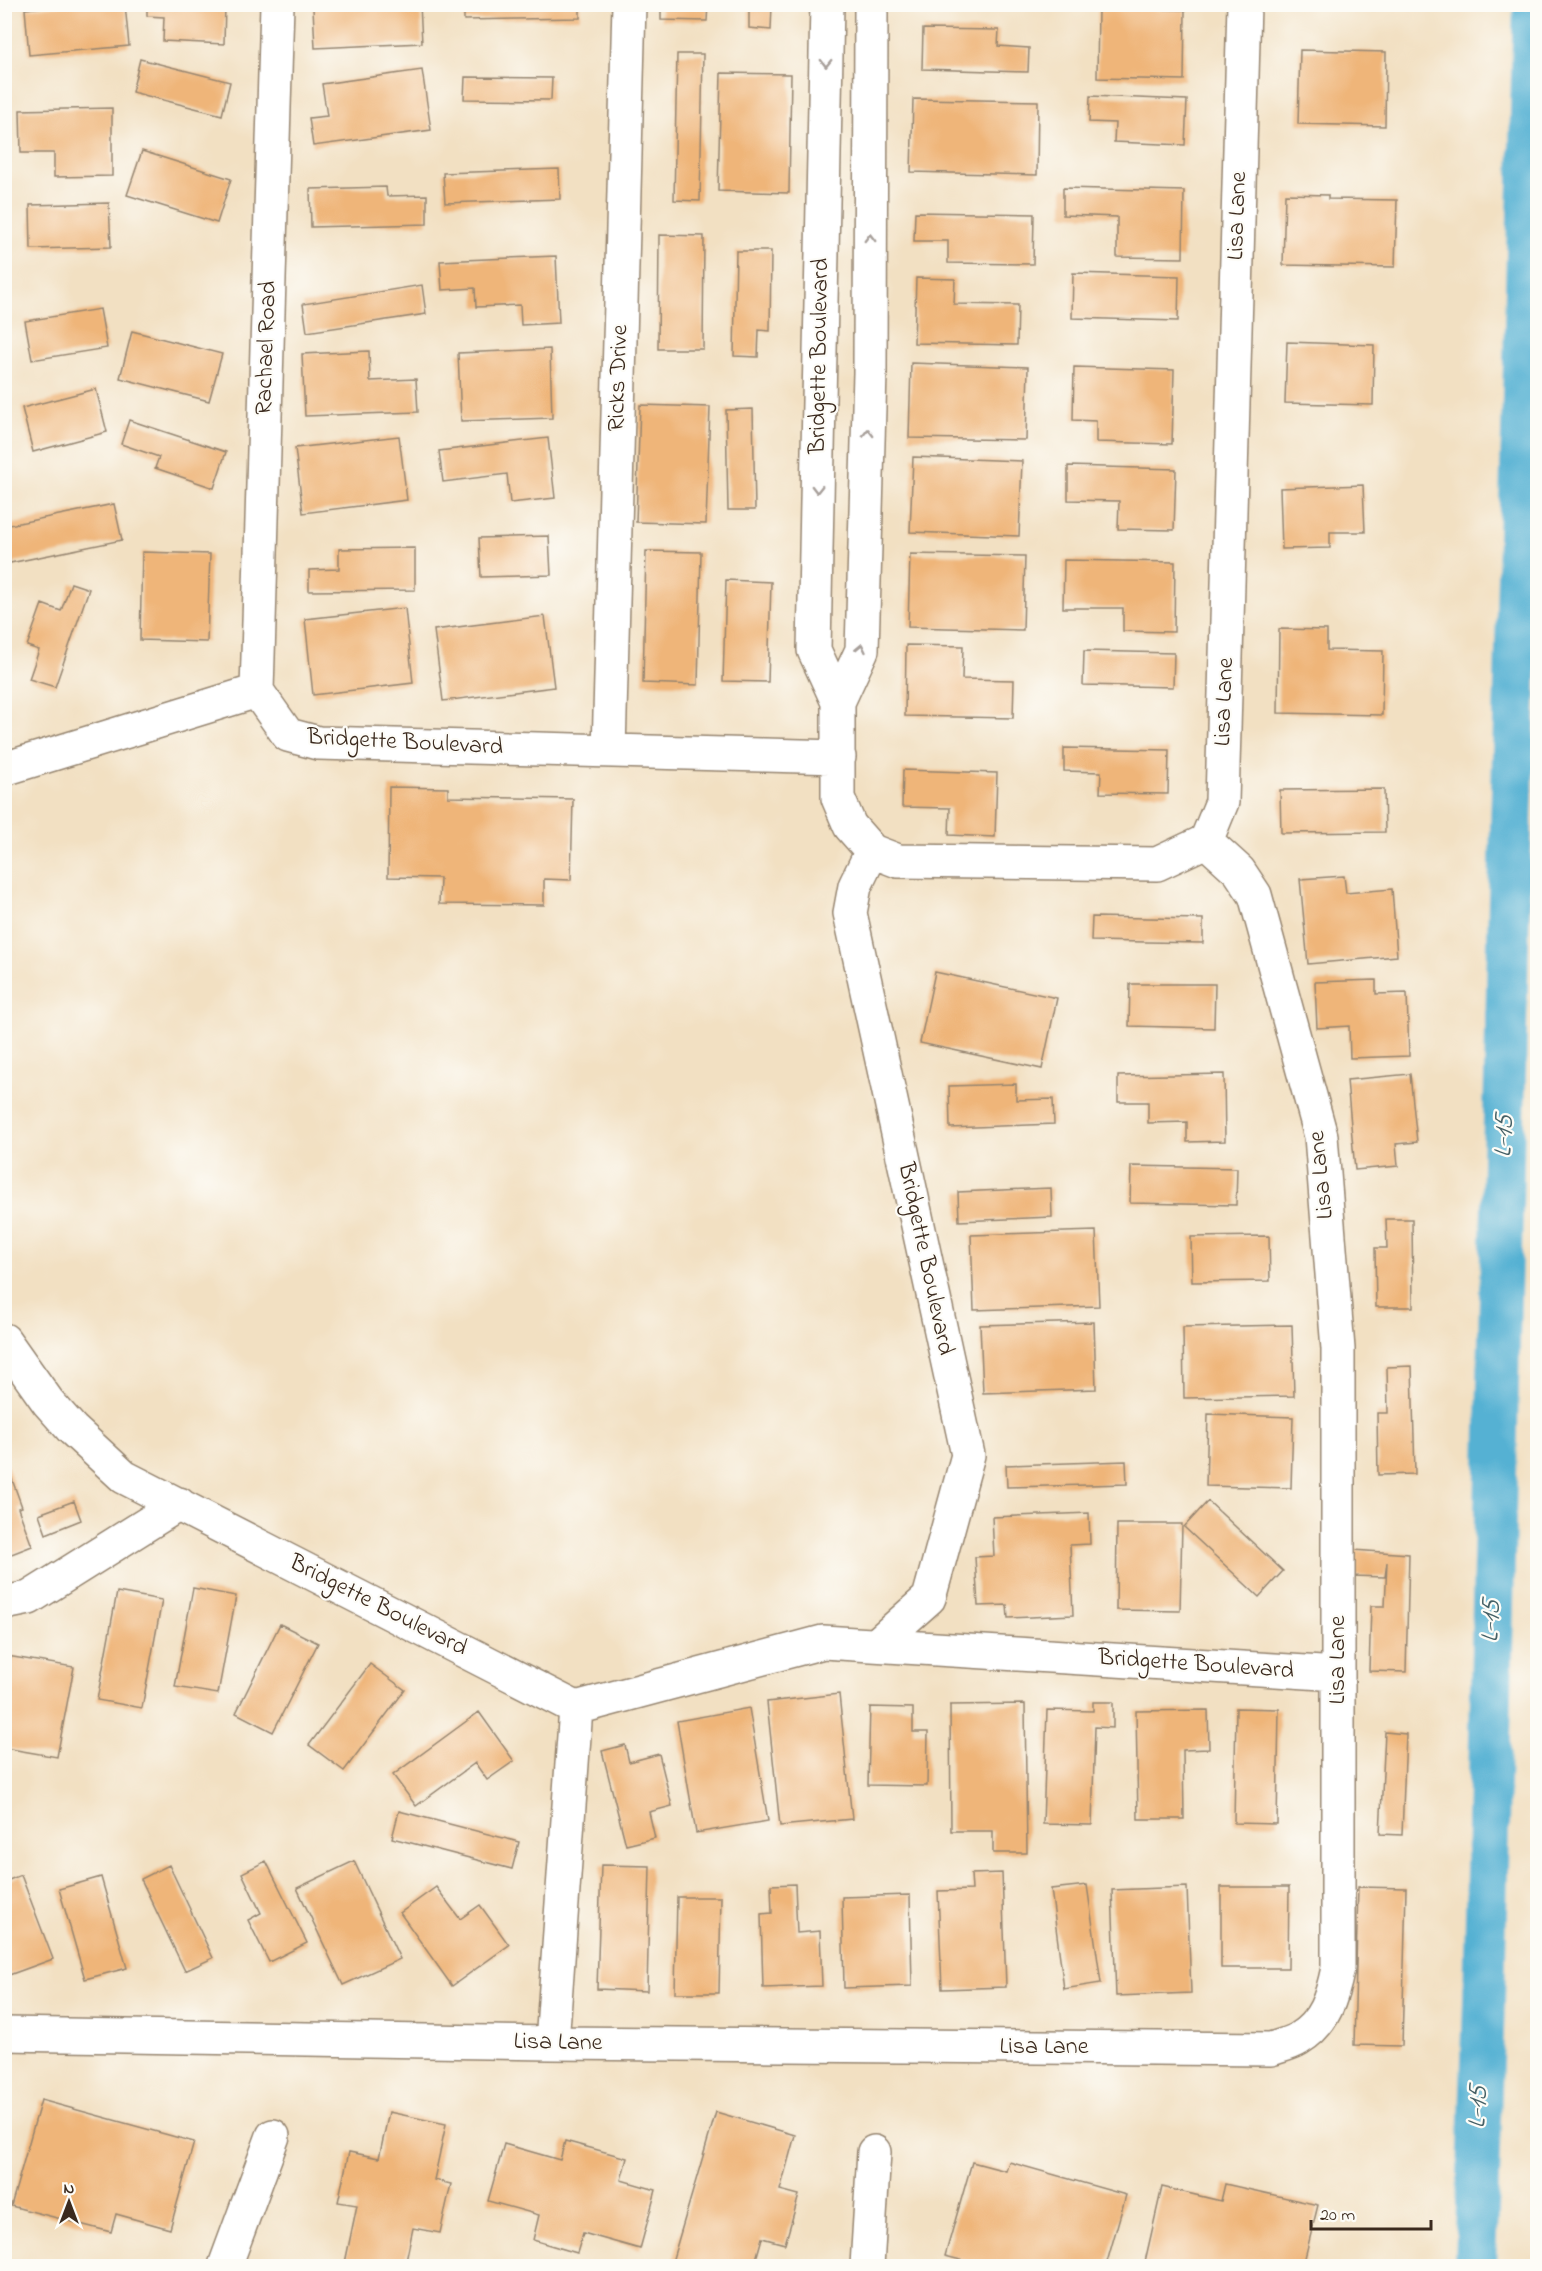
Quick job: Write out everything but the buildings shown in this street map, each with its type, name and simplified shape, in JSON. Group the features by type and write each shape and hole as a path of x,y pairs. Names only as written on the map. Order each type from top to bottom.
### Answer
{"street":[{"name":"Rachael Road","path":"257,692 277,4"},
{"name":"Ricks Drive","path":"609,751 629,4"},
{"name":"Bridgette Boulevard","path":"827,4 814,650 838,702 838,798 850,826 872,851 898,861 1157,864 1206,841"},
{"name":"Bridgette Boulevard","path":"838,702 862,650 870,373 871,4"},
{"name":"Lisa Lane","path":"4,2034 552,2043 1271,2049 1298,2039 1318,2021 1332,1997 1338,1968 1338,1349 1321,1136 1255,895 1239,871 1206,841 1222,802 1244,4"},
{"path":"819,372 870,373"},
{"name":"Bridgette Boulevard","path":"257,692 288,735 318,743 839,757"},
{"path":"4,769 257,692"},
{"name":"Bridgette Boulevard","path":"872,851 855,886 850,913 968,1455 929,1598 876,1645"},
{"name":"Bridgette Boulevard","path":"4,1340 48,1402 72,1429 124,1476 576,1708 823,1642 1338,1674"},
{"path":"4,1603 29,1598 179,1504"},
{"path":"552,2043 576,1708"},
{"path":"225,2266 273,2136"},
{"path":"867,2266 874,2152"}],"waterway":[{"name":"L-15","path":"1475,2266 1484,2002 1509,899 1534,4"}]}
